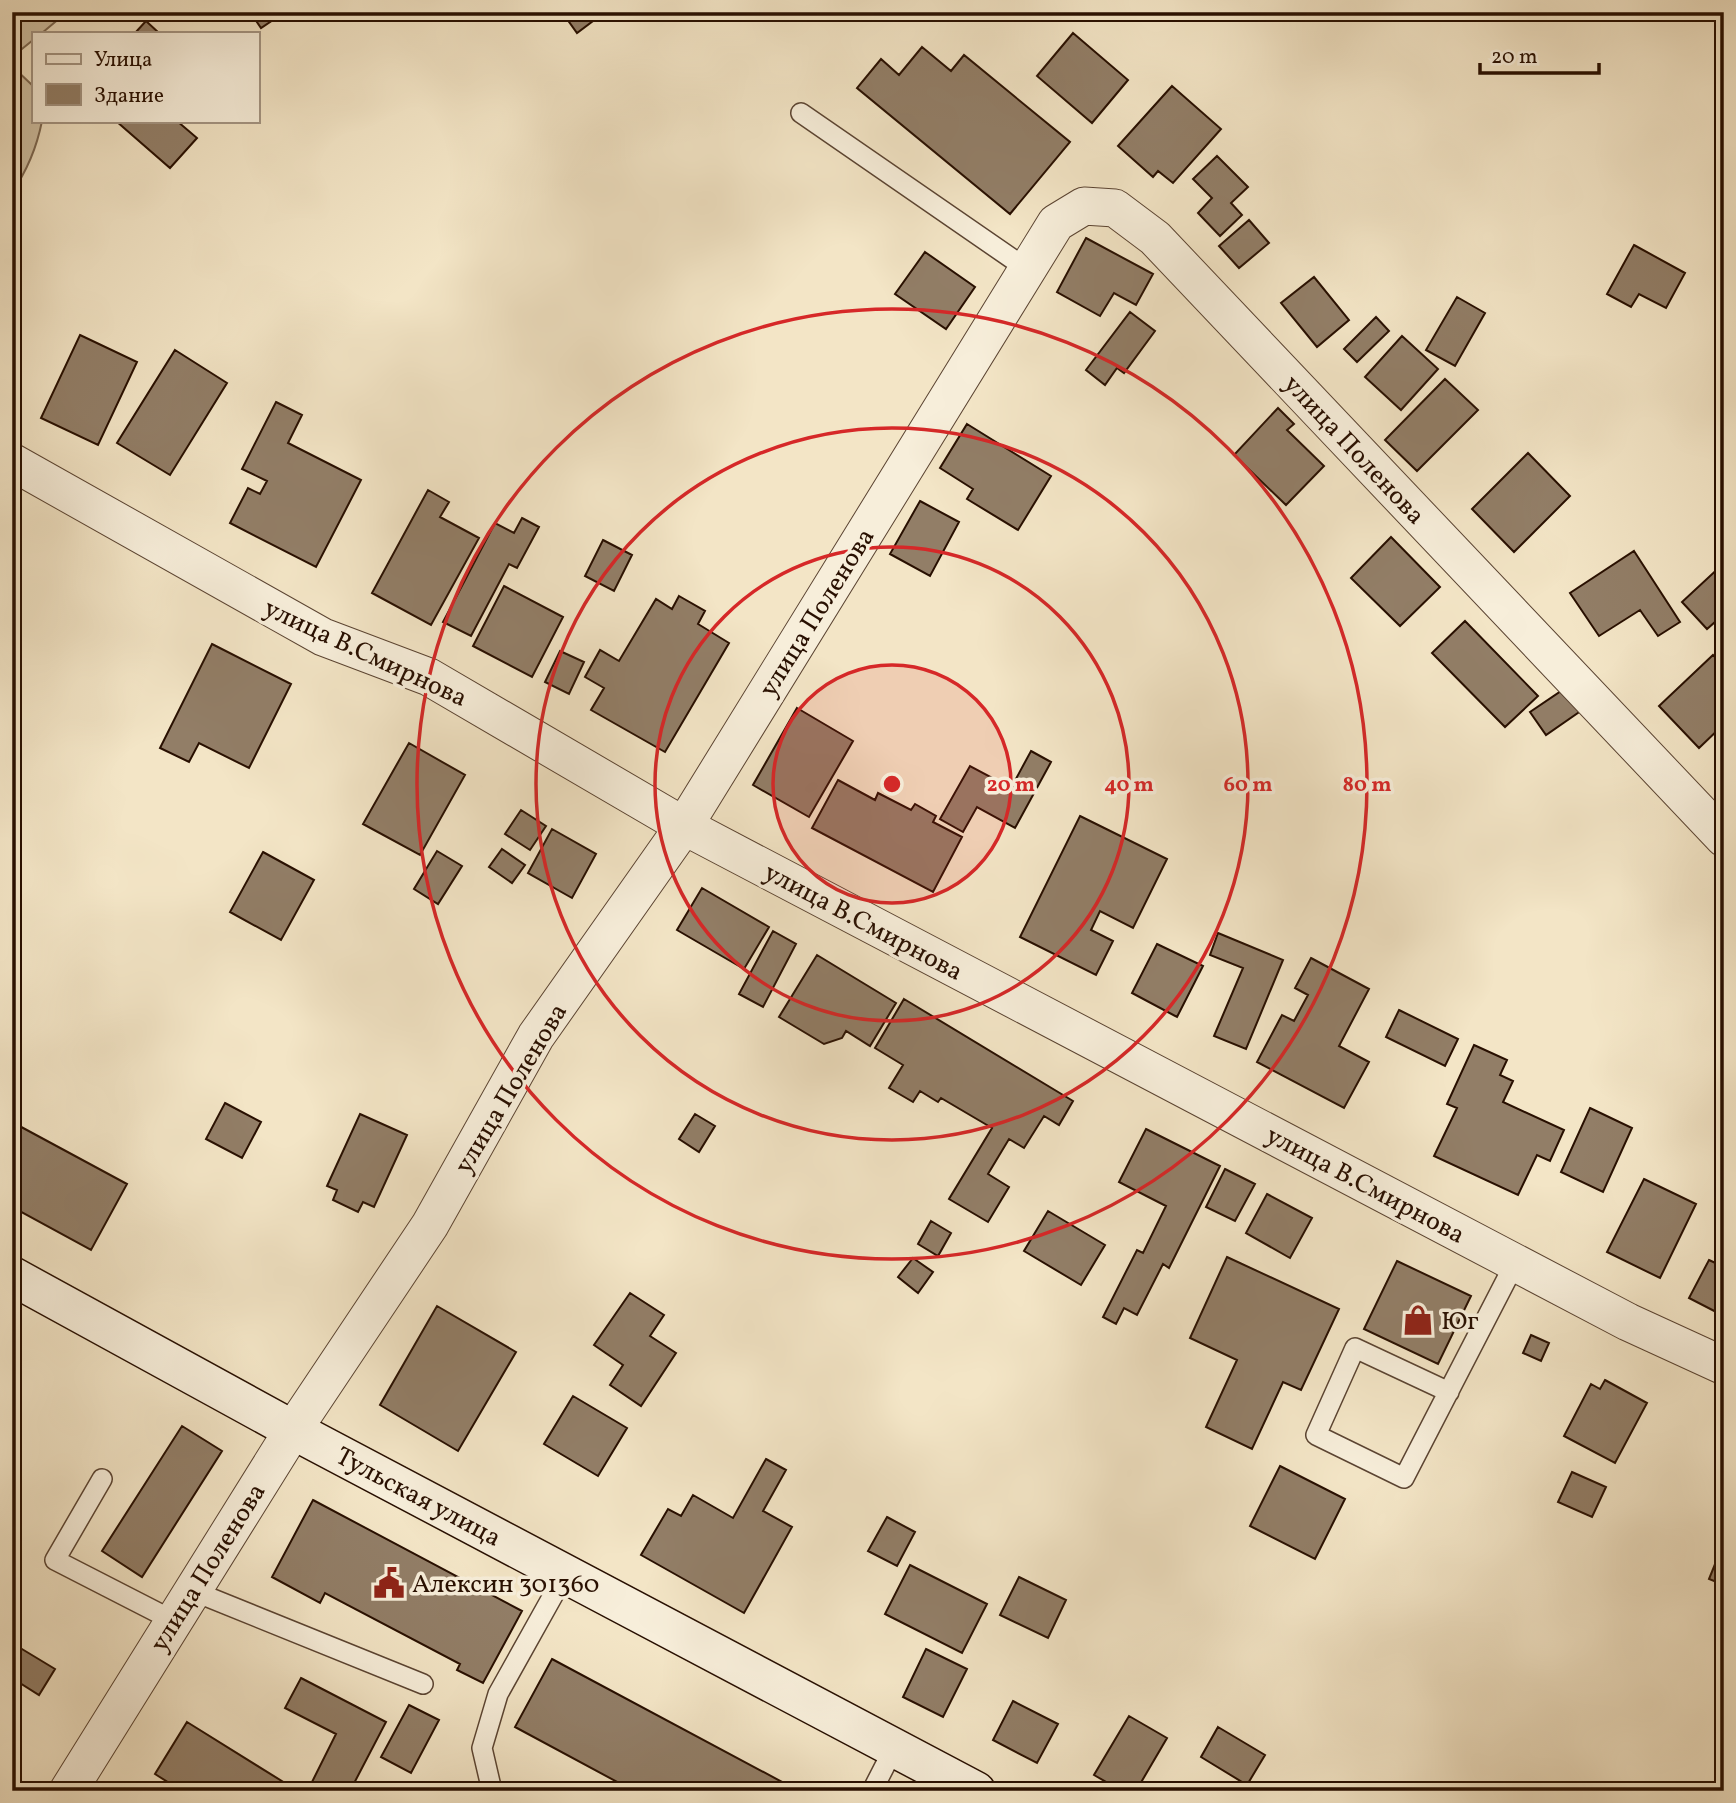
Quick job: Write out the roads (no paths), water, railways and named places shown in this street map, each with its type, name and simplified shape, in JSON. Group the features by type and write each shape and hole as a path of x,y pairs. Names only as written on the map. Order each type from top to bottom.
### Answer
{"main road":[{"name":"Тульская улица","path":"12,1276 293,1430 976,1791"}],"street":[{"name":"улица Поленова","path":"68,1791 293,1430 430,1225 536,1036 684,826 1056,223 1084,206 1115,208 1155,238 1724,838"},
{"name":"улица В.Смирнова","path":"12,462 323,637 429,677 684,826 1628,1322 1724,1366"}],"lane":[{"path":"801,113 1027,269"},
{"path":"1448,1392 1355,1348 1316,1435 1404,1478 1515,1263"},
{"path":"102,1479 55,1560 174,1621"},
{"path":"492,1791 482,1748 498,1694 565,1574"},
{"path":"193,1591 423,1684"},
{"path":"872,1791 894,1748"}],"place":[{"name":"Юг","path":"1418,1320"},
{"name":"Алексин 301360","path":"389,1583"}]}
